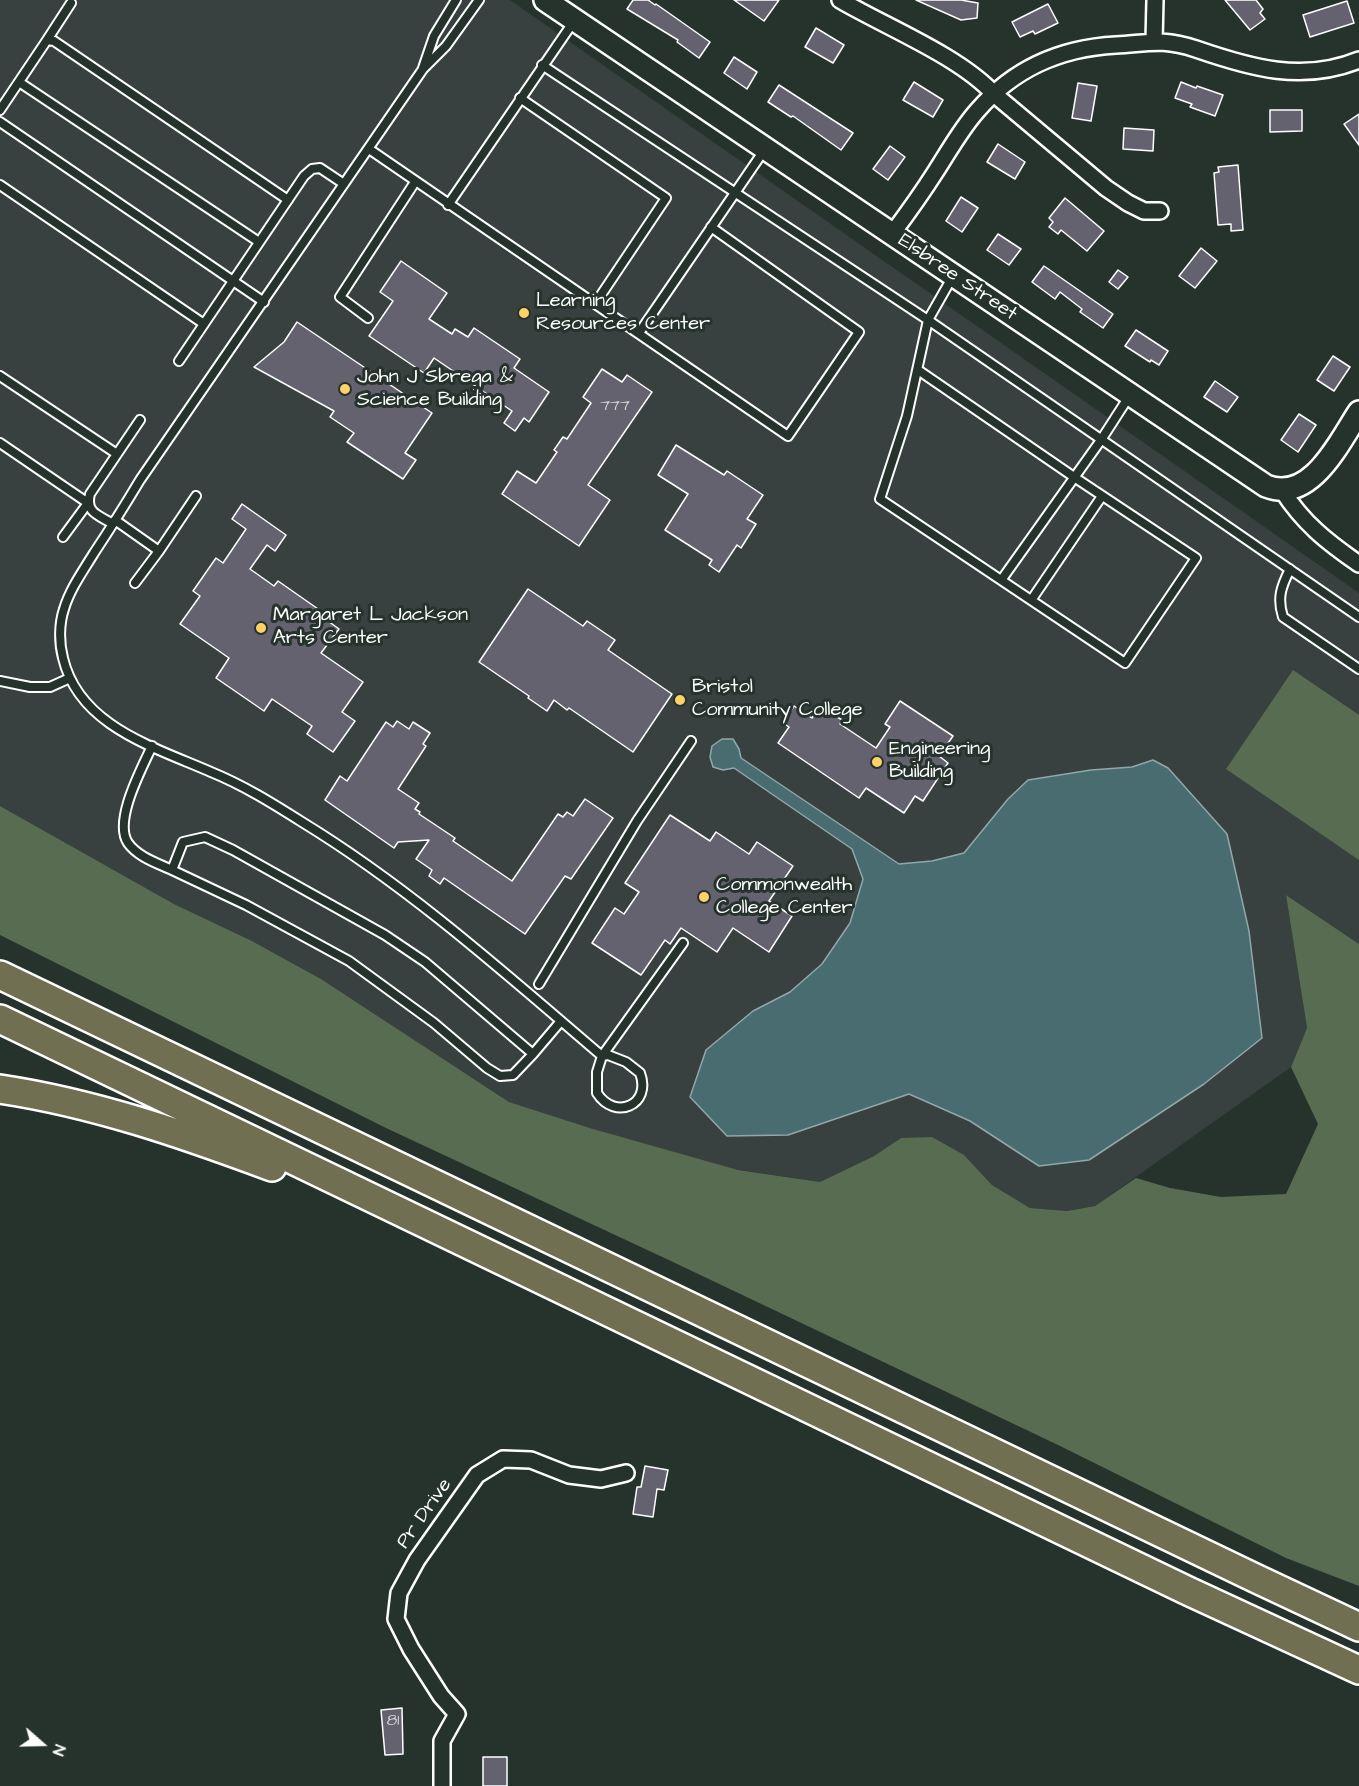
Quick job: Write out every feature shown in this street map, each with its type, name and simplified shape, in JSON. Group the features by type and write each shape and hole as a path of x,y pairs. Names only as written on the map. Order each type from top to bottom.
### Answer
{"highway":[{"path":"0,975 1359,1627"},
{"path":"0,1019 1188,1591 1359,1670"},
{"path":"0,1089 93,1107 148,1123 307,1179 452,1236"}],"street":[{"name":"Elsbree Street","path":"545,0 1260,483 1282,490"},
{"path":"840,0 982,81 993,94 1106,188 1128,203 1144,211 1160,211"},
{"path":"1154,41 1155,0"},
{"path":"892,234 963,129 993,94 1020,74 1059,54 1090,47 1154,41 1179,44 1240,64 1287,71 1327,70 1359,60"},
{"path":"1359,412 1317,473 1297,487 1282,490 1300,517 1359,564"},
{"name":"Pr Drive","path":"442,1786 442,1741 457,1714 441,1696 411,1649 396,1619 399,1593 417,1560 477,1475 503,1459 531,1460 569,1475 602,1479 626,1473"}],"lane":[{"path":"423,69 434,36 456,0"},
{"path":"479,0 446,46 423,69 114,522 84,569 63,610 60,630 61,649 70,678 83,700 98,716 115,728 152,746 244,787 337,843 418,901 602,1056 608,1055 626,1062 640,1073 642,1090 631,1106 624,1108 609,1105 597,1093 597,1072 602,1056 682,943"},
{"path":"0,110 71,3"},
{"path":"447,205 574,20"},
{"path":"47,40 54,41 288,200"},
{"path":"542,65 928,320 1359,617"},
{"path":"19,82 259,242"},
{"path":"520,98 666,198 595,304"},
{"path":"0,122 264,302"},
{"path":"369,149 447,205 788,436 859,332 711,227"},
{"path":"639,333 765,149"},
{"path":"179,361 304,176 312,169 320,168 344,184"},
{"path":"368,318 340,297 415,182"},
{"path":"0,185 204,324"},
{"path":"918,370 1197,558 1125,663 880,499 908,416 928,320 953,276"},
{"path":"0,376 117,454"},
{"path":"1002,579 1101,440 1130,395"},
{"path":"63,537 88,503 90,494 140,420"},
{"path":"0,443 88,503 90,509 159,551"},
{"path":"135,583 196,496"},
{"path":"1032,599 1102,496"},
{"path":"1290,569 1281,587 1279,604 1283,617 1359,669"},
{"path":"0,681 30,687 50,687 70,678"},
{"path":"539,984 637,821 691,741"},
{"path":"152,746 135,783 123,820 127,842 143,857 246,905 349,961 434,1023 487,1068 500,1076 513,1075 531,1052 561,1021"},
{"path":"172,870 183,842 205,837 233,850 386,935 425,962 531,1052"}],"shaded area":[{"name":"Bristol Community College","path":"0,0 510,0 1359,593 1359,944 1286,895 1307,1028 1291,1067 1095,1206 1067,1211 1030,1208 992,1185 964,1155 901,1138 874,1156 820,1182 700,1164 509,1102 321,979 252,941 174,904 0,806"}],"green space":[{"path":"1293,670 1359,715 1359,860 1226,769"},
{"path":"0,806 174,904 252,941 321,979 509,1102 593,1129 738,1170 820,1182 874,1156 901,1138 932,1137 964,1155 992,1185 1030,1208 1067,1211 1095,1206 1136,1178 1170,1188 1221,1197 1286,1194 1318,1124 1291,1067 1307,1028 1286,895 1359,944 1359,1586 1286,1558 1056,1444 386,1128 0,935"}],"water":[{"path":"722,739 733,739 741,758 899,864 932,861 964,853 1008,799 1028,780 1091,770 1132,767 1153,760 1168,768 1227,834 1249,931 1262,1038 1204,1084 1089,1160 1039,1166 970,1121 909,1094 788,1135 727,1136 690,1097 706,1050 753,1011 790,992 822,964 850,923 863,879 852,849 734,768 723,770 713,767 710,757 712,746"}],"building":[{"path":"633,0 648,0 656,4 710,42 699,58 677,42 678,40 627,9"},
{"path":"734,0 779,0 764,21"},
{"path":"916,0 961,0 978,3 977,18 961,20"},
{"path":"1225,0 1256,0 1263,9 1260,13 1265,19 1250,30"},
{"path":"1347,1 1354,23 1310,37 1303,15"},
{"path":"1048,4 1058,23 1035,34 1033,31 1020,37 1012,22"},
{"path":"816,28 844,45 833,63 805,47"},
{"path":"734,57 757,72 747,89 724,73"},
{"path":"914,82 943,100 933,117 903,100"},
{"path":"1181,82 1223,95 1215,116 1190,107 1192,104 1175,98"},
{"path":"1078,83 1097,86 1091,121 1072,118"},
{"path":"779,85 853,133 841,150 793,116 791,117 768,102"},
{"path":"1270,110 1302,110 1302,131 1270,132"},
{"path":"1359,114 1359,145 1344,124"},
{"path":"1124,128 1154,130 1153,151 1123,149"},
{"path":"998,144 1025,162 1015,179 987,162"},
{"path":"890,146 905,157 888,180 873,169"},
{"path":"1238,165 1243,230 1231,231 1231,224 1218,225 1214,173 1219,172 1218,167"},
{"path":"961,197 978,208 962,232 946,221"},
{"path":"1065,198 1104,231 1087,251 1061,230 1058,234 1049,227 1053,222 1049,218"},
{"path":"998,234 1021,249 1009,265 987,250"},
{"path":"1201,248 1217,261 1195,288 1179,276"},
{"path":"401,261 447,293 429,319 452,334 455,329 468,337 474,328 520,359 514,368 549,392 529,422 524,418 515,431 504,423 512,411 434,358 424,373 369,336 393,301 380,292"},
{"path":"1044,266 1113,314 1103,328 1080,312 1082,309 1060,292 1055,299 1032,282"},
{"path":"1118,270 1128,277 1118,289 1109,282"},
{"name":"John J Sbrega & Science Building","path":"297,322 432,413 405,453 416,460 403,479 347,442 354,433 330,417 334,411 254,367 284,342"},
{"path":"1136,330 1168,351 1159,365 1125,346"},
{"path":"1333,356 1350,367 1334,391 1317,380"},
{"path":"602,369 622,382 627,375 652,392 588,485 610,500 579,546 502,494 517,471 536,483 557,452 554,450 563,437 567,439 591,403 583,397"},
{"path":"1215,381 1238,397 1227,412 1204,397"},
{"path":"1299,414 1316,425 1298,452 1281,440"},
{"path":"676,445 724,475 727,471 763,495 747,519 756,524 741,548 737,545 719,572 709,565 712,560 665,530 688,494 658,475"},
{"name":"Margaret L Jackson Arts Center","path":"242,504 286,535 275,551 267,545 250,569 274,586 278,581 331,618 328,621 339,629 321,653 363,682 342,712 355,721 333,752 307,734 312,726 272,699 264,711 216,678 229,658 180,624 200,596 193,591 216,558 223,563 246,529 232,519"},
{"path":"528,589 583,626 587,621 615,640 608,650 672,694 633,752 554,700 547,711 479,662"},
{"name":"Engineering Building","path":"900,701 953,736 939,756 948,763 923,801 915,796 904,813 866,788 859,798 778,743 789,727 783,723 794,706 812,718 820,706 842,720 840,724 876,748 890,727 885,724"},
{"path":"397,721 409,729 413,722 430,733 423,744 426,746 398,789 419,803 415,809 420,812 419,814 455,838 453,841 512,881 558,814 563,817 567,812 573,816 585,799 613,818 571,879 565,876 525,934 444,878 440,884 429,876 432,870 416,859 429,840 398,842 394,848 325,800 340,776 347,781 386,722 393,727"},
{"name":"Commonwealth College Center","path":"670,815 710,841 716,832 749,854 757,842 793,866 769,901 792,916 769,952 733,928 717,952 681,928 670,944 665,940 641,975 592,943 615,908 624,914 639,892 625,883"},
{"path":"645,1466 668,1470 664,1490 657,1489 653,1517 633,1514 637,1487 641,1487"},
{"path":"402,1708 403,1754 385,1755 381,1710"},
{"path":"483,1757 507,1757 507,1786 483,1786"}],"place":[{"name":"Learning Resources Center","path":"524,313"},
{"name":"John J Sbrega & Science Building","path":"345,389"},
{"name":"Margaret L Jackson Arts Center","path":"261,628"},
{"name":"Bristol Community College","path":"680,700"},
{"name":"Engineering Building","path":"877,762"},
{"name":"Commonwealth College Center","path":"704,897"}]}
